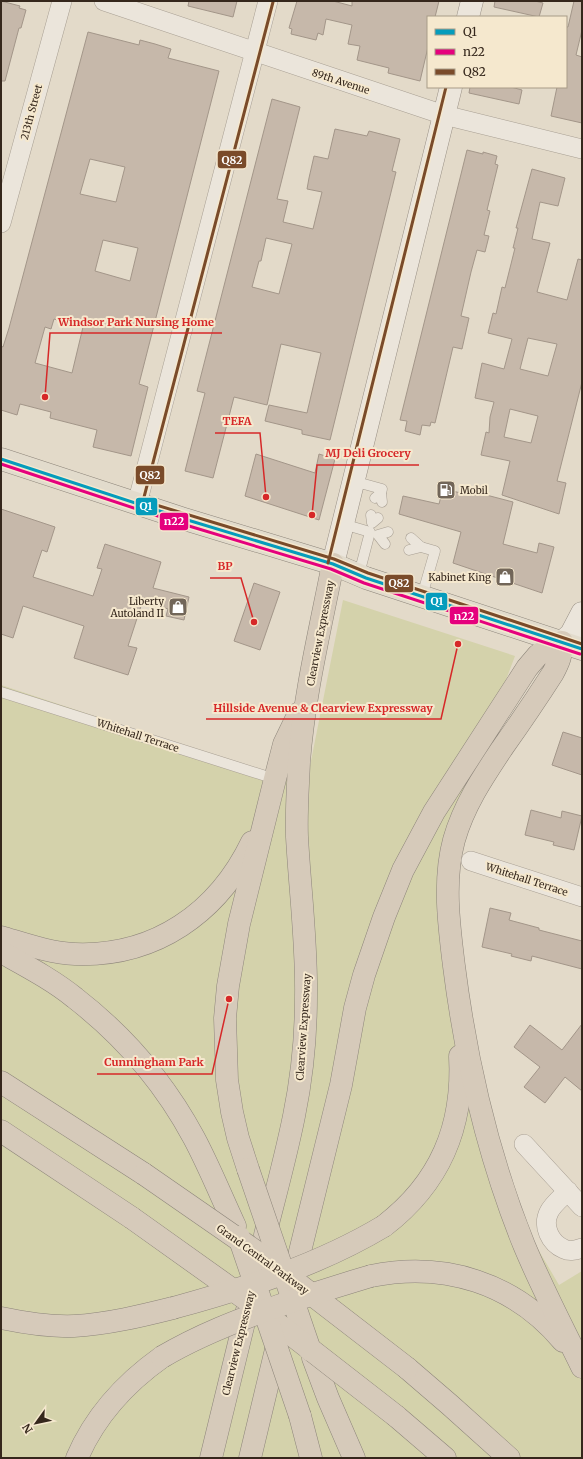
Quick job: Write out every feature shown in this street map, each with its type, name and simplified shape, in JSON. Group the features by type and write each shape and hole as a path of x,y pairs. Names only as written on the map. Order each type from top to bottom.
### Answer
{"highway":[{"name":"Clearview Expressway","path":"211,1458 289,1141 299,1088 305,1022 306,967 297,836 300,748 307,697 333,564"},
{"path":"1,1318 37,1325 73,1326 115,1322 174,1308 229,1292 287,1272 350,1245 384,1226 411,1203 423,1189 444,1154 456,1118 461,1083 449,910 449,876 454,841 466,807 476,788 559,663 562,653 562,642 538,655 528,666 451,784 417,842 403,870 384,917 364,975 341,1085 270,1373 250,1458"},
{"path":"307,697 284,744 233,954 225,1018 227,1080 238,1138 248,1169 313,1358 328,1398 354,1458"},
{"path":"1,937 56,952 91,954 108,952 142,944 173,931 186,923 209,904 232,876 251,843 275,779"},
{"path":"452,947 457,990 469,1055 487,1136 498,1173 524,1245 582,1368"},
{"path":"1,952 52,981 97,1016 122,1040 161,1086 193,1136 235,1226 300,1416 311,1458"},
{"name":"Grand Central Parkway","path":"1,1082 144,1174 258,1253 407,1368 509,1458"},
{"path":"1,1131 132,1218 247,1300 396,1416 445,1458"},
{"path":"77,1458 89,1433 108,1405 133,1380 162,1357 182,1345 229,1324 320,1291 371,1276 406,1271 439,1272 457,1275 490,1286 505,1293 536,1313 562,1340 582,1368"}],"main road":[{"path":"468,16 472,1"},
{"path":"333,564 451,88"},
{"path":"1,459 137,504 333,564 366,578 582,649"},
{"path":"562,642 571,634 582,612"}],"street":[{"name":"213th Street","path":"1,223 62,1"},
{"name":"89th Avenue","path":"104,1 444,115 582,150"},
{"path":"137,504 268,1"},
{"name":"Whitehall Terrace","path":"471,861 582,897"},
{"path":"524,1144 582,1207"},
{"path":"568,1191 559,1199 549,1213 546,1226 553,1242 564,1250 572,1251 582,1248"}],"lane":[{"path":"353,481 382,489 380,498"},
{"path":"343,524 374,525 388,532"},
{"path":"374,525 386,544"},
{"path":"359,574 374,525"},
{"path":"411,538 421,547 435,551 422,596"},
{"path":"409,550 421,547"},
{"name":"Whitehall Terrace","path":"1,692 275,779"}],"shaded area":[{"path":"343,600 515,656 445,840 487,1162 559,1285 582,1271 582,1458 1,1458 1,685 306,786"}],"building":[{"path":"1,1 20,6 19,8 26,10 21,28 19,28 5,81 1,81"},
{"path":"189,1 237,1 233,17 188,6"},
{"path":"297,1 333,1 352,6 352,1 439,1 435,16 427,16 427,51 420,81 388,73 389,68 357,60 360,46 348,44 352,25 326,19 323,35 318,33 316,40 291,34 292,29 289,28"},
{"path":"495,1 535,1 543,3 539,16 494,7"},
{"path":"574,1 582,1 582,30 576,55 582,57 582,123 551,116 557,88 567,88 568,27"},
{"path":"88,32 139,45 140,40 155,44 171,49 168,58 219,71 139,384 148,387 131,456 93,447 97,430 50,418 51,412 20,404 17,415 1,410 1,346 3,347","holes":["90,159 125,167 116,202 80,194","103,240 138,248 130,281 95,271","54,319 83,327 72,373 35,363 45,327 51,329"]},
{"path":"470,88 515,88 522,90 519,104 469,93"},
{"path":"272,99 300,107 277,199 288,201 283,222 313,229 322,192 307,189 309,178 314,156 328,159 335,129 367,136 369,131 400,139 392,171 396,172 330,440 302,434 302,430 265,421 269,405 307,413 321,353 281,344 267,405 234,397 213,478 185,471 205,393 197,391","holes":["266,238 292,244 279,294 252,287 259,261 261,261"]},
{"path":"467,150 497,156 495,164 498,165 487,210 490,211 484,235 489,236 485,252 477,250 471,272 461,316 469,318 462,349 453,347 435,423 431,422 430,426 422,425 420,435 405,431 407,421 400,420"},
{"path":"532,169 565,178 558,206 540,202 532,239 550,243 537,292 567,300 578,259 582,260 582,382 557,481 566,483 559,514 502,495 510,461 481,455 486,432 489,433 490,417 494,402 475,398 482,363 504,369 512,339 488,333 493,313 496,314 502,287 505,288 515,248 513,248 518,228 516,228","holes":["528,338 557,344 548,376 520,369","510,409 538,416 531,443 504,437"]},
{"path":"256,454 315,473 319,454 335,459 319,520 245,496"},
{"path":"443,489 470,495 471,491 513,502 503,544 537,553 539,543 554,547 542,593 453,563 461,532 399,514 403,496 439,504"},
{"path":"1,509 55,527 47,552 42,550 33,577 93,596 102,569 97,568 105,544 161,562 153,588 189,597 184,620 166,616 168,609 143,600 128,646 137,648 128,675 74,658 84,626 23,606 13,638 1,634"},
{"path":"254,583 280,592 260,650 234,641"},
{"path":"563,732 582,738 582,775 552,765"},
{"path":"531,810 561,818 562,811 582,816 574,850 553,845 554,842 525,835"},
{"path":"490,908 511,913 509,920 539,928 539,930 582,941 582,969 532,956 531,961 511,956 512,954 482,947"},
{"path":"582,1024 582,1091 565,1077 545,1103 524,1087 540,1067 514,1047 530,1025 562,1050"}],"transit line":[{"name":"Q82","path":"273,2 143,501 334,559 368,573 582,644"},
{"name":"Q82","path":"328,563 446,88"},
{"name":"Q1","path":"1,459 181,518 333,564 366,578 582,649"},
{"name":"n22","path":"1,464 179,523 331,569 364,583 580,654"}],"place":[{"name":"Windsor Park Nursing Home","path":"45,397"},
{"name":"Mobil","path":"446,490"},
{"name":"TEFA","path":"266,497"},
{"name":"MJ Deli Grocery","path":"312,515"},
{"name":"Kabinet King","path":"505,577"},
{"name":"Liberty Autoland II","path":"178,607"},
{"name":"BP","path":"254,622"},
{"name":"Hillside Avenue & Clearview Expressway","path":"458,644"},
{"name":"Cunningham Park","path":"229,999"}]}
